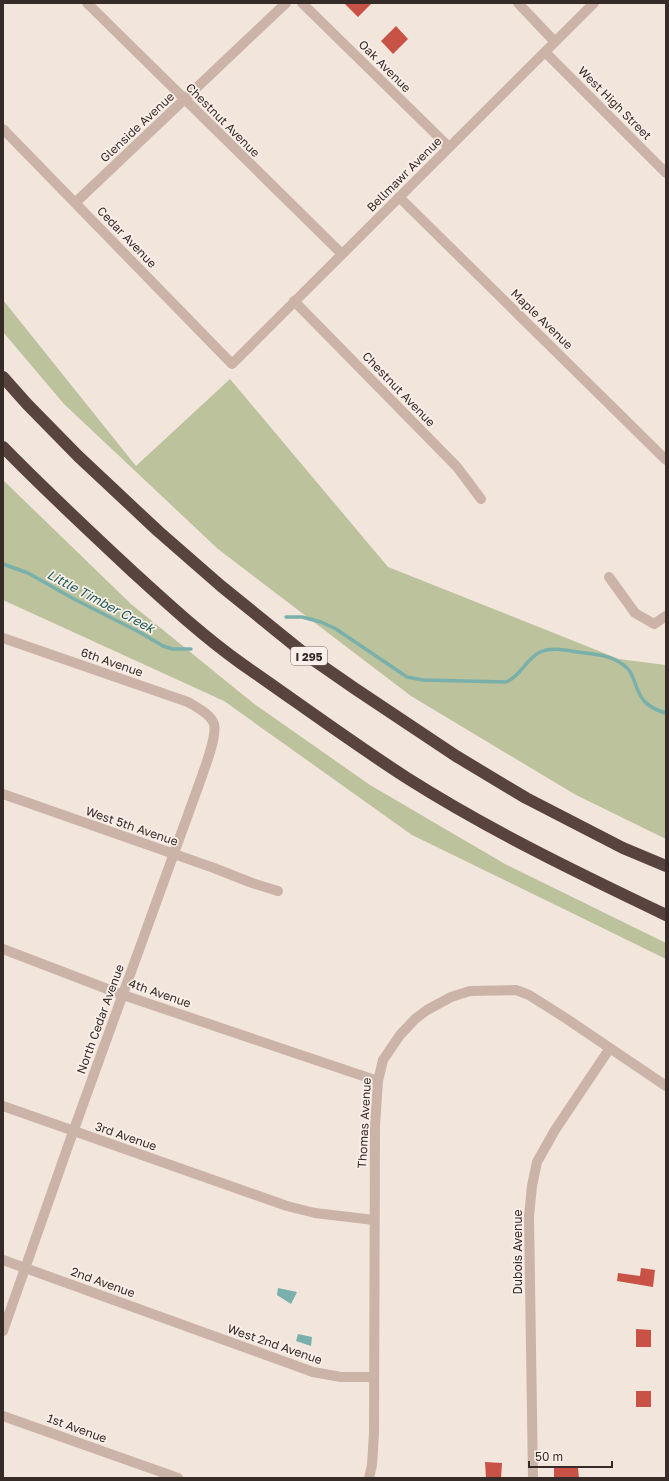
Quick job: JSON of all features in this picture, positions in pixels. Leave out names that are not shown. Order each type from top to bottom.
[{"type":"highway","name":"I 295","points":[[3,377],[78,456],[158,531],[221,586],[305,654],[456,756],[526,798],[623,848],[666,866]]},
{"type":"highway","points":[[3,447],[82,525],[163,599],[236,660],[413,782],[469,815],[533,849],[666,916]]},
{"type":"street","name":"Chestnut Avenue","points":[[87,3],[342,254]]},
{"type":"street","name":"Glenside Avenue","points":[[75,203],[286,3]]},
{"type":"street","name":"Oak Avenue","points":[[302,3],[449,147]]},
{"type":"street","points":[[518,3],[556,42]]},
{"type":"street","name":"Bellmawr Avenue","points":[[232,364],[594,3]]},
{"type":"street","name":"West High Street","points":[[545,52],[666,173]]},
{"type":"street","name":"Cedar Avenue","points":[[3,130],[232,364]]},
{"type":"street","name":"Maple Avenue","points":[[399,197],[666,460]]},
{"type":"street","name":"Chestnut Avenue","points":[[294,301],[457,466],[481,499]]},
{"type":"street","points":[[609,577],[635,613],[654,624],[666,616]]},
{"type":"street","name":"6th Avenue","points":[[3,638],[188,702],[205,713],[208,717]]},
{"type":"street","name":"North Cedar Avenue","points":[[3,1331],[73,1132],[202,776],[213,738],[214,724],[208,717]]},
{"type":"street","name":"West 5th Avenue","points":[[3,794],[278,891]]},
{"type":"street","name":"4th Avenue","points":[[3,949],[123,995],[378,1081]]},
{"type":"street","name":"Thomas Avenue","points":[[369,1478],[372,1465],[374,1433],[375,1125],[378,1081],[383,1060],[400,1035],[415,1019],[427,1010],[451,997],[470,991],[516,990],[530,996],[568,1019],[666,1086]]},
{"type":"street","name":"Dubois Avenue","points":[[533,1478],[529,1216],[532,1186],[537,1162],[555,1130],[610,1048]]},
{"type":"street","name":"3rd Avenue","points":[[3,1106],[240,1190],[315,1213],[374,1220]]},
{"type":"street","name":"2nd Avenue","points":[[3,1260],[194,1329]]},
{"type":"street","name":"West 2nd Avenue","points":[[194,1329],[313,1372],[341,1377],[374,1377]]},
{"type":"street","name":"1st Avenue","points":[[3,1416],[178,1478]]},
{"type":"green space","points":[[3,300],[136,466],[230,379],[388,567],[619,659],[666,665],[666,839],[576,795],[411,696],[218,549],[64,404],[3,332]]},
{"type":"green space","points":[[3,480],[131,604],[253,703],[370,785],[505,864],[666,943],[666,959],[412,835],[224,701],[3,600]]},
{"type":"water","points":[[278,1288],[297,1292],[291,1304],[277,1295]]},
{"type":"water","points":[[298,1334],[312,1337],[311,1346],[296,1341]]},
{"type":"building","points":[[344,3],[372,3],[358,17]]},
{"type":"building","points":[[396,26],[408,39],[393,54],[381,41]]},
{"type":"building","points":[[641,1268],[655,1270],[653,1287],[617,1281],[618,1273],[640,1276]]},
{"type":"building","points":[[636,1329],[651,1330],[651,1347],[636,1347]]},
{"type":"building","points":[[636,1391],[651,1391],[651,1407],[636,1407]]},
{"type":"building","points":[[485,1462],[502,1463],[501,1478],[486,1478]]},
{"type":"building","points":[[554,1467],[578,1468],[579,1478],[554,1478]]},
{"type":"waterway","name":"Little Timber Creek","points":[[3,564],[28,573],[163,646],[172,649],[191,649]]},
{"type":"waterway","name":"Little Timber Creek","points":[[286,617],[302,617],[321,622],[336,629],[407,677],[423,680],[506,682],[511,680],[535,655],[544,650],[553,649],[604,656],[623,664],[631,674],[640,695],[646,703],[654,709],[666,713]]}]
